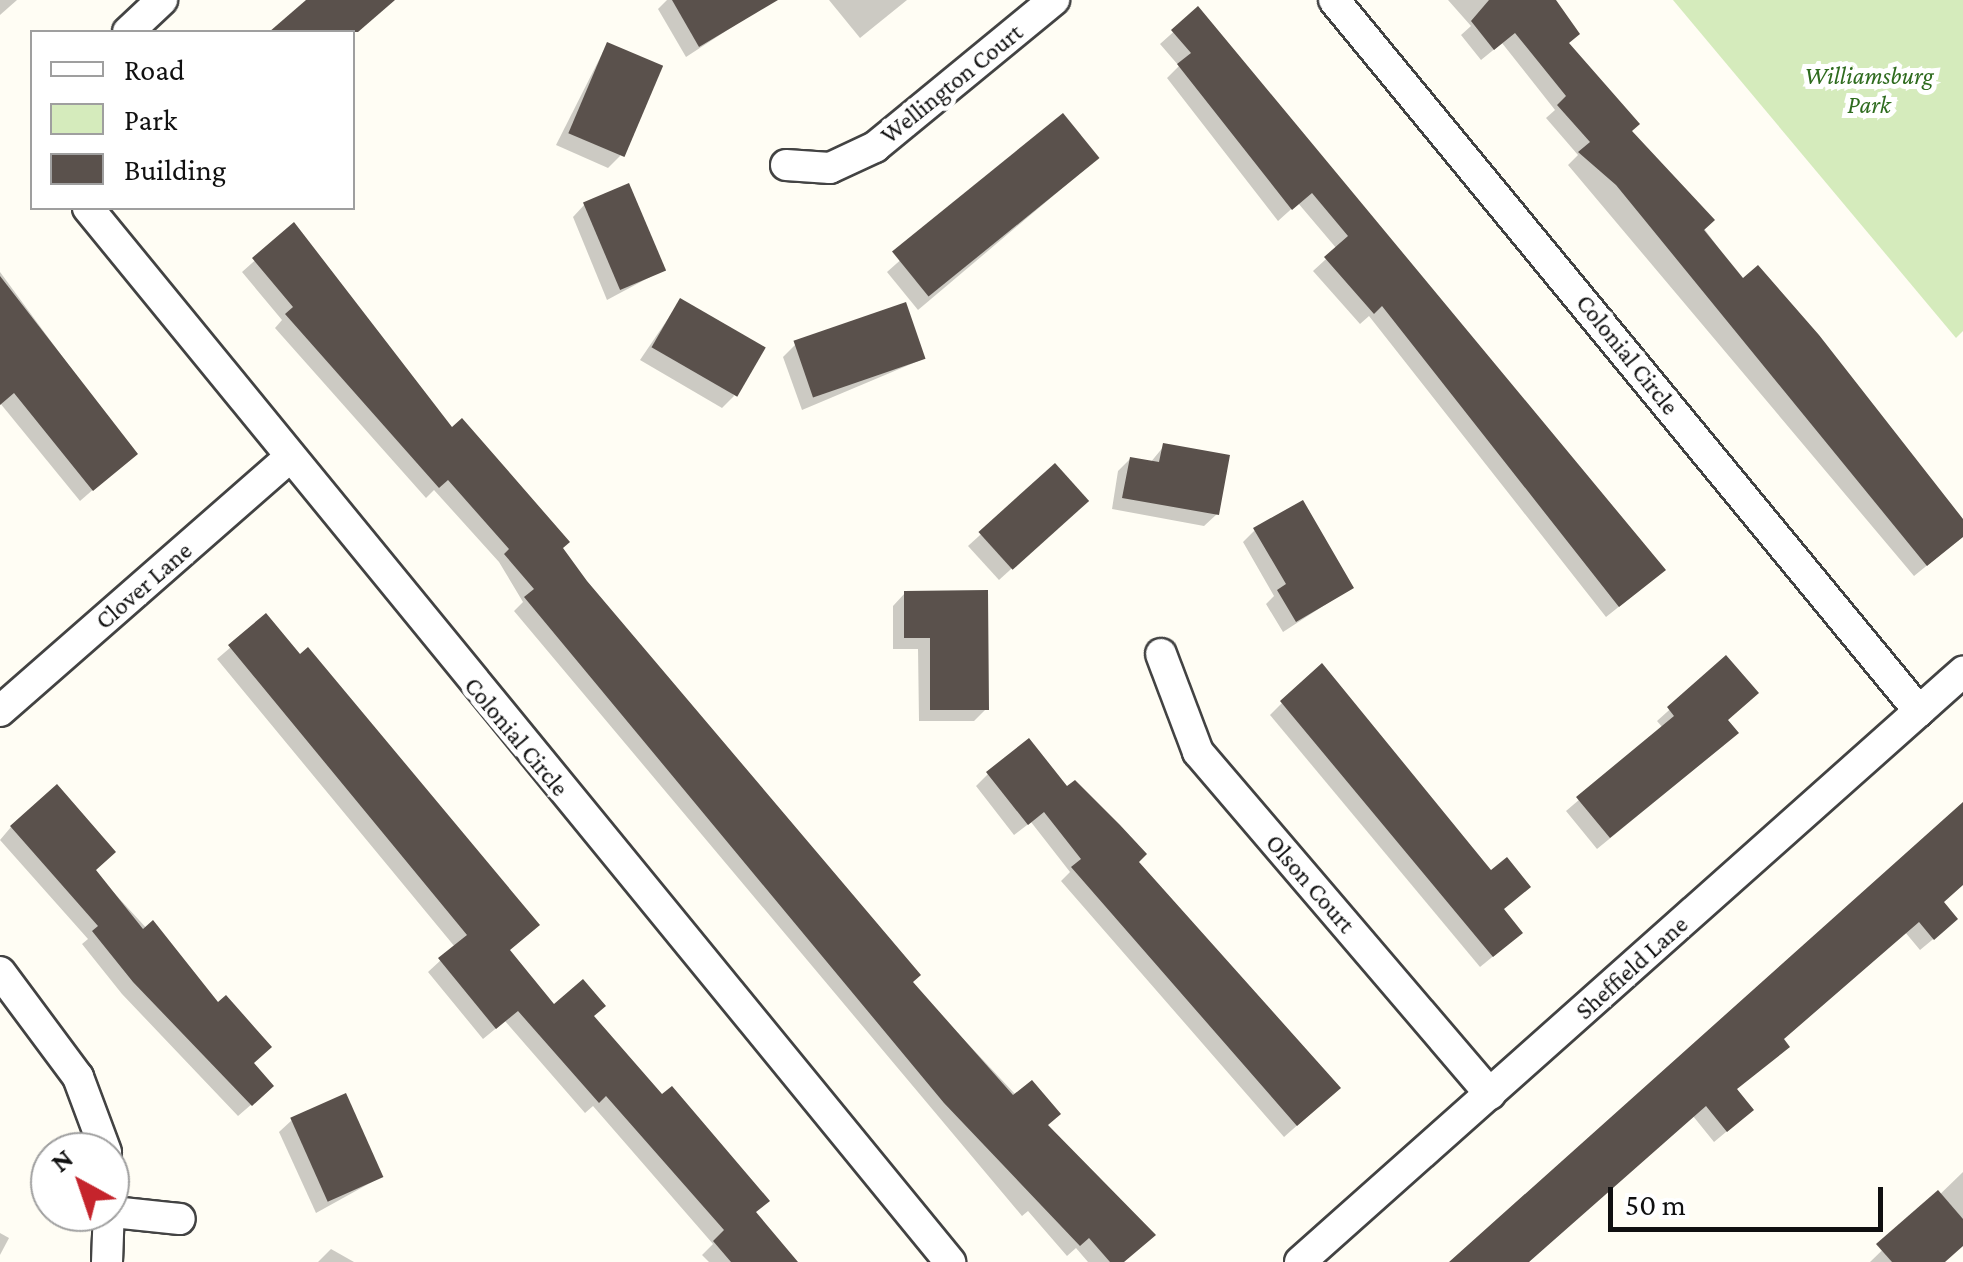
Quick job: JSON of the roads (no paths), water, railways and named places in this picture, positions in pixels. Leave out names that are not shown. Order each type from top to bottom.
[{"type":"street","points":[[130,30],[162,0]]},
{"type":"street","name":"Wellington Court","points":[[786,166],[830,168],[875,147],[1054,0]]},
{"type":"street","name":"Colonial Circle","points":[[1334,0],[1919,711]]},
{"type":"street","name":"Colonial Circle","points":[[90,210],[287,460],[950,1262]]},
{"type":"street","name":"Clover Lane","points":[[0,711],[287,460]]},
{"type":"street","name":"Olson Court","points":[[1161,654],[1198,752],[1490,1094]]},
{"type":"street","name":"Sheffield Lane","points":[[1300,1262],[1963,672]]},
{"type":"street","points":[[0,972],[78,1077],[99,1132]]},
{"type":"street","points":[[130,1214],[180,1219]]},
{"type":"street","points":[[106,1262],[110,1232]]},
{"type":"park label","name":"Williamsburg Park","points":[[1869,92]]}]
